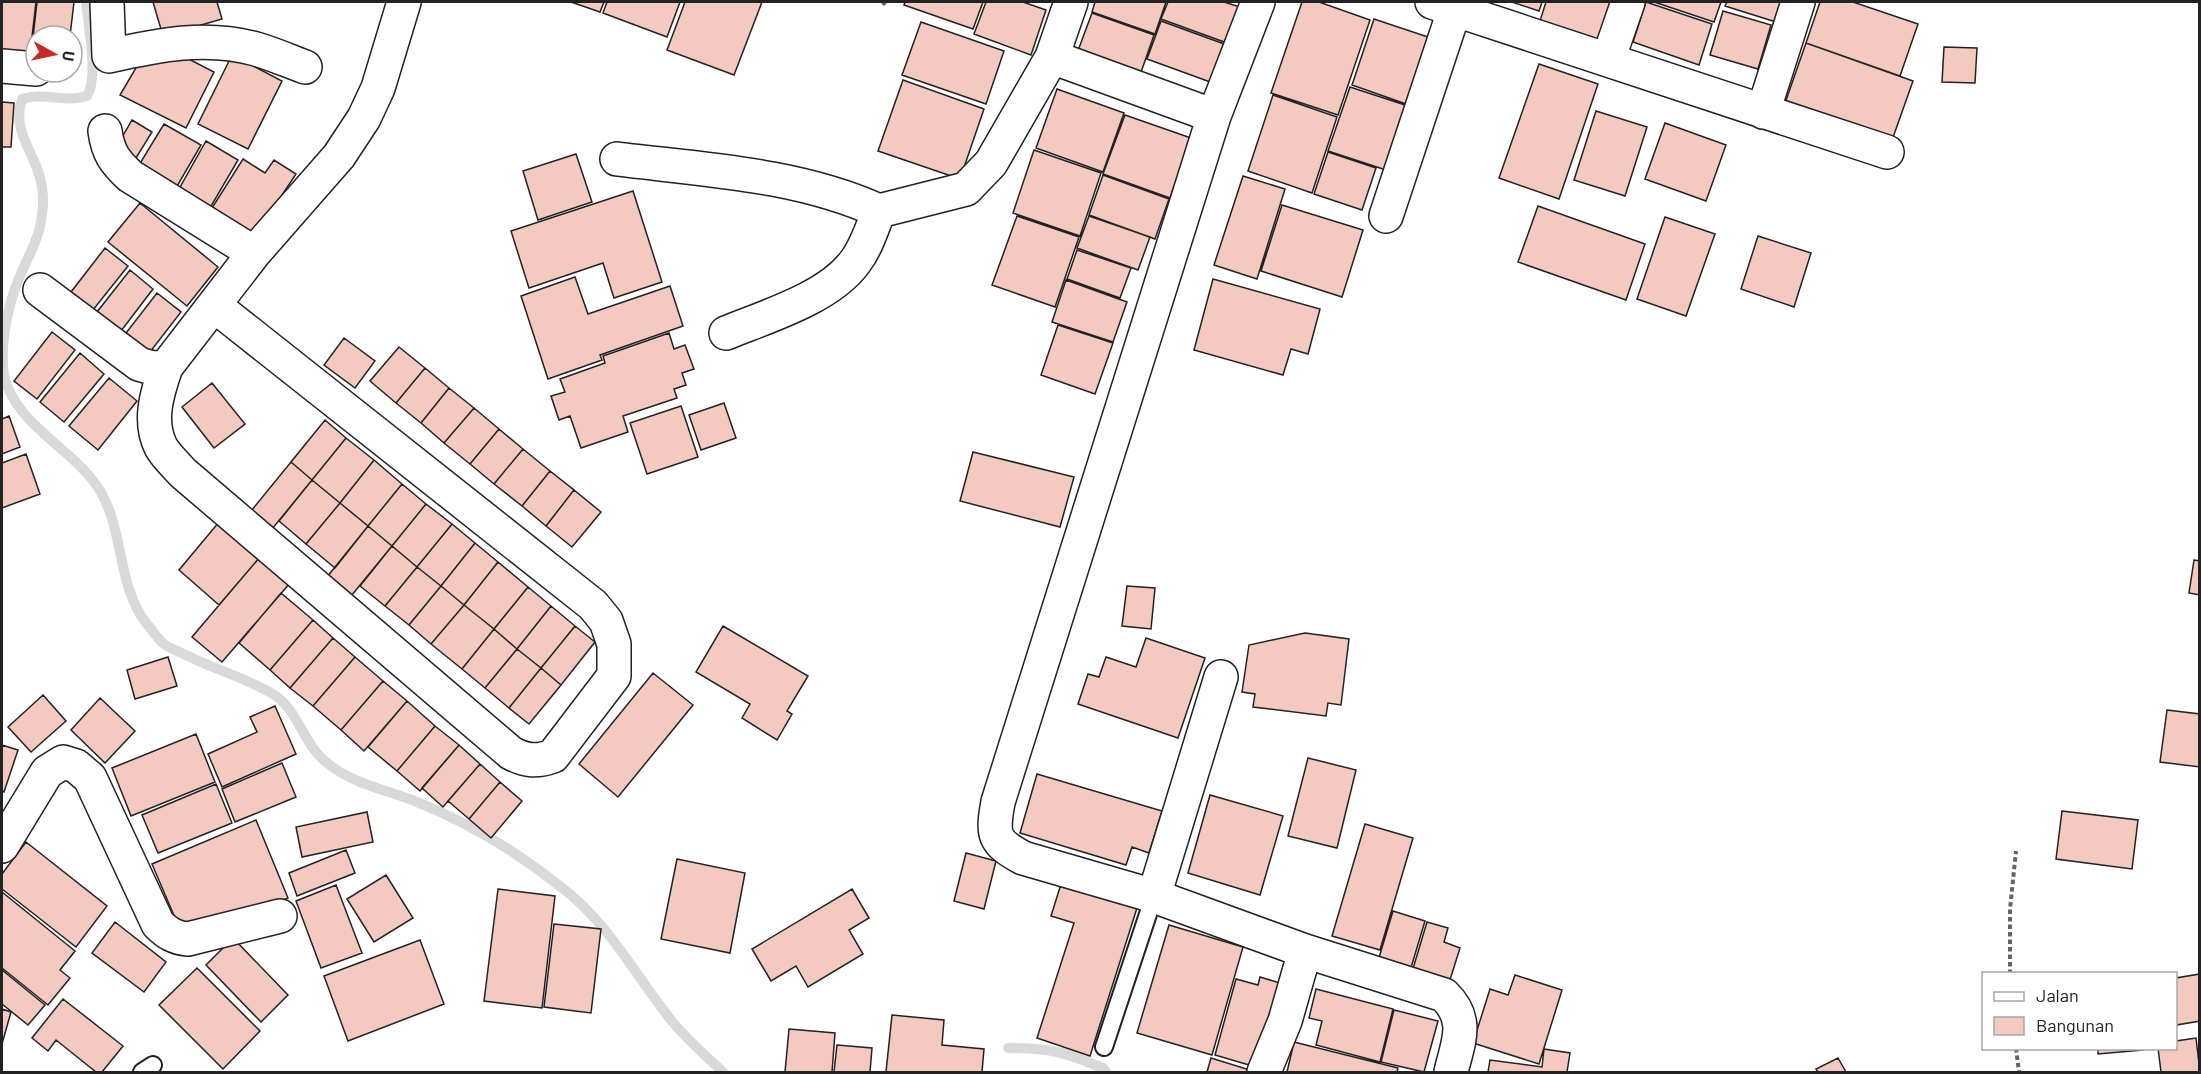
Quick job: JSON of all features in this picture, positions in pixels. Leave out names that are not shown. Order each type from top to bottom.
[{"type":"street","points":[[107,2],[108,56],[170,43],[218,43],[256,49],[304,67]]},
{"type":"street","points":[[215,306],[593,605],[606,621],[614,644],[614,676],[553,756],[541,760],[524,760],[511,753],[183,473],[161,447],[154,422],[155,399],[166,367],[254,253],[339,156],[364,118],[378,88],[404,2]]},
{"type":"street","points":[[617,159],[731,173],[803,186],[843,195],[879,212],[966,189],[991,163],[1052,57],[1071,2]]},
{"type":"street","points":[[1258,2],[1214,116],[998,802],[994,825],[996,838],[1007,849],[1023,858],[1154,896],[1305,951],[1444,995],[1455,1006],[1460,1019],[1460,1033],[1451,1072]]},
{"type":"street","points":[[1608,60],[1628,2]]},
{"type":"street","points":[[1763,112],[1798,2]]},
{"type":"street","points":[[1386,216],[1448,4],[1608,60],[1887,152]]},
{"type":"street","points":[[1052,57],[1214,116]]},
{"type":"street","points":[[2,66],[24,68]]},
{"type":"street","points":[[105,131],[108,151],[130,176],[254,253]]},
{"type":"street","points":[[726,333],[790,307],[837,281],[855,262],[879,212]]},
{"type":"street","points":[[40,290],[139,364],[152,368],[166,367]]},
{"type":"street","points":[[1154,896],[1221,677]]},
{"type":"street","points":[[2,846],[47,772],[63,762],[76,766],[90,778],[158,924],[167,933],[188,939],[280,916]]},
{"type":"street","points":[[1264,1072],[1285,1021],[1305,951]]},
{"type":"lane","points":[[1104,1047],[1154,896]]},
{"type":"path","points":[[2010,972],[2010,909],[2016,851]]},
{"type":"path","points":[[2016,1050],[2019,1072]]},
{"type":"building","points":[[2,2],[36,2],[33,24],[24,24],[24,53],[2,51]]},
{"type":"building","points":[[37,2],[74,2],[71,24],[35,24]]},
{"type":"building","points":[[153,2],[217,2],[222,19],[163,36]]},
{"type":"building","points":[[571,2],[604,2],[600,12]]},
{"type":"building","points":[[607,2],[680,2],[667,37],[603,13]]},
{"type":"building","points":[[685,2],[762,2],[734,75],[667,50]]},
{"type":"building","points":[[905,2],[983,2],[973,29],[904,5]]},
{"type":"building","points":[[986,2],[1023,2],[1046,10],[1031,55],[974,34]]},
{"type":"building","points":[[1095,2],[1166,2],[1155,34],[1092,12]]},
{"type":"building","points":[[1168,2],[1224,2],[1240,7],[1227,43],[1161,19]]},
{"type":"building","points":[[1302,2],[1319,2],[1370,20],[1338,115],[1271,93]]},
{"type":"building","points":[[1512,2],[1542,2],[1539,11]]},
{"type":"building","points":[[1546,2],[1612,2],[1597,47],[1538,27]]},
{"type":"building","points":[[1646,2],[1712,24],[1699,65],[1633,42]]},
{"type":"building","points":[[1654,2],[1721,2],[1714,22]]},
{"type":"building","points":[[1727,2],[1782,2],[1776,22],[1725,6]]},
{"type":"building","points":[[1820,2],[1853,2],[1918,24],[1900,76],[1806,43]]},
{"type":"building","points":[[1723,11],[1771,25],[1758,69],[1710,55]]},
{"type":"building","points":[[1092,13],[1154,35],[1139,78],[1076,56]]},
{"type":"building","points":[[1374,19],[1431,38],[1409,105],[1352,85]]},
{"type":"building","points":[[1161,21],[1227,45],[1213,83],[1147,59]]},
{"type":"building","points":[[921,22],[1004,51],[986,104],[902,75]]},
{"type":"building","points":[[1806,43],[1913,81],[1891,143],[1784,106]]},
{"type":"building","points":[[1944,47],[1977,48],[1975,83],[1942,82]]},
{"type":"building","points":[[175,52],[214,72],[186,128],[120,95],[137,66]]},
{"type":"building","points":[[232,55],[282,81],[248,149],[198,124]]},
{"type":"building","points":[[1539,64],[1598,84],[1559,199],[1499,178]]},
{"type":"building","points":[[903,80],[984,109],[960,179],[878,151]]},
{"type":"building","points":[[1350,87],[1408,106],[1386,170],[1328,151]]},
{"type":"building","points":[[1057,89],[1124,113],[1103,172],[1036,148]]},
{"type":"building","points":[[1273,95],[1337,117],[1312,193],[1248,171]]},
{"type":"building","points":[[2,102],[14,103],[11,147],[2,147]]},
{"type":"building","points":[[1596,111],[1647,127],[1625,196],[1574,180]]},
{"type":"building","points":[[1125,115],[1191,138],[1170,198],[1103,174]]},
{"type":"building","points":[[132,120],[152,132],[136,158],[117,146]]},
{"type":"building","points":[[1665,123],[1726,145],[1706,201],[1645,179]]},
{"type":"building","points":[[164,124],[201,145],[176,188],[139,165]]},
{"type":"building","points":[[206,141],[238,160],[210,208],[179,189]]},
{"type":"building","points":[[1034,150],[1101,173],[1080,236],[1013,213]]},
{"type":"building","points":[[1328,152],[1376,168],[1362,210],[1314,194]]},
{"type":"building","points":[[576,154],[592,202],[538,220],[523,171]]},
{"type":"building","points":[[243,159],[265,173],[274,160],[296,174],[255,236],[212,208]]},
{"type":"building","points":[[1103,175],[1169,199],[1155,239],[1089,215]]},
{"type":"building","points":[[1243,176],[1285,189],[1257,279],[1214,265]]},
{"type":"building","points":[[633,191],[662,282],[614,298],[603,263],[529,288],[511,231]]},
{"type":"building","points":[[140,203],[218,267],[187,306],[108,242]]},
{"type":"building","points":[[1282,205],[1363,230],[1342,297],[1261,271]]},
{"type":"building","points":[[1538,206],[1645,244],[1626,300],[1518,262]]},
{"type":"building","points":[[1017,216],[1079,237],[1055,307],[992,285]]},
{"type":"building","points":[[1089,216],[1150,237],[1138,270],[1077,248]]},
{"type":"building","points":[[1665,217],[1715,234],[1686,316],[1637,299]]},
{"type":"building","points":[[1758,236],[1811,253],[1794,307],[1741,289]]},
{"type":"building","points":[[105,248],[128,266],[93,310],[71,292]]},
{"type":"building","points":[[1077,250],[1131,268],[1120,298],[1067,279]]},
{"type":"building","points":[[130,270],[153,289],[121,331],[97,312]]},
{"type":"building","points":[[575,277],[588,314],[670,286],[683,326],[600,355],[602,360],[548,379],[521,296]]},
{"type":"building","points":[[1213,279],[1320,309],[1308,354],[1291,349],[1283,375],[1194,350]]},
{"type":"building","points":[[1066,280],[1127,302],[1113,342],[1052,322]]},
{"type":"building","points":[[157,293],[181,312],[150,352],[126,333]]},
{"type":"building","points":[[1058,325],[1113,343],[1095,394],[1041,375]]},
{"type":"building","points":[[52,332],[75,350],[37,399],[14,381]]},
{"type":"building","points":[[669,333],[674,349],[685,345],[694,369],[682,373],[686,385],[674,389],[677,398],[623,416],[628,432],[581,448],[570,416],[559,420],[551,396],[565,392],[560,379],[605,363],[603,356]]},
{"type":"building","points":[[344,338],[375,361],[355,388],[324,365]]},
{"type":"building","points":[[399,347],[425,368],[396,403],[370,381]]},
{"type":"building","points":[[80,353],[104,374],[64,422],[40,402]]},
{"type":"building","points":[[425,368],[449,388],[421,423],[396,403]]},
{"type":"building","points":[[109,378],[137,401],[98,450],[69,426]]},
{"type":"building","points":[[212,383],[245,424],[214,448],[182,407]]},
{"type":"building","points":[[449,388],[474,408],[444,443],[421,423]]},
{"type":"building","points":[[724,403],[736,438],[701,450],[689,415]]},
{"type":"building","points":[[681,406],[698,457],[647,474],[630,423]]},
{"type":"building","points":[[474,408],[499,429],[470,464],[444,443]]},
{"type":"building","points":[[9,416],[20,447],[2,454],[2,419]]},
{"type":"building","points":[[325,420],[346,438],[312,480],[291,462]]},
{"type":"building","points":[[499,429],[523,449],[494,484],[470,464]]},
{"type":"building","points":[[346,438],[374,460],[340,503],[312,480]]},
{"type":"building","points":[[523,449],[550,471],[522,506],[494,484]]},
{"type":"building","points":[[973,452],[1074,477],[1060,527],[960,501]]},
{"type":"building","points":[[26,454],[40,494],[2,508],[2,463]]},
{"type":"building","points":[[374,460],[402,484],[368,526],[340,503]]},
{"type":"building","points":[[291,462],[312,480],[268,534],[247,516]]},
{"type":"building","points":[[550,471],[574,490],[546,526],[522,506]]},
{"type":"building","points":[[312,480],[340,503],[306,544],[279,521]]},
{"type":"building","points":[[402,484],[426,504],[392,546],[368,526]]},
{"type":"building","points":[[574,490],[601,512],[572,547],[546,526]]},
{"type":"building","points":[[340,503],[368,526],[335,568],[306,544]]},
{"type":"building","points":[[426,504],[452,524],[417,567],[392,546]]},
{"type":"building","points":[[219,522],[260,557],[219,605],[179,570]]},
{"type":"building","points":[[452,524],[475,543],[441,586],[417,567]]},
{"type":"building","points":[[368,526],[392,546],[347,601],[323,582]]},
{"type":"building","points":[[475,543],[498,562],[464,605],[441,586]]},
{"type":"building","points":[[392,546],[417,567],[385,606],[360,586]]},
{"type":"building","points":[[260,557],[290,583],[222,662],[192,637]]},
{"type":"building","points":[[2194,560],[2200,561],[2200,595],[2189,593]]},
{"type":"building","points":[[498,562],[528,587],[494,629],[464,605]]},
{"type":"building","points":[[417,567],[441,586],[409,625],[385,606]]},
{"type":"building","points":[[441,586],[464,605],[431,644],[409,625]]},
{"type":"building","points":[[1127,586],[1155,588],[1151,629],[1122,626]]},
{"type":"building","points":[[528,587],[551,606],[517,649],[494,629]]},
{"type":"building","points":[[281,593],[313,620],[270,670],[239,643]]},
{"type":"building","points":[[464,605],[494,629],[462,669],[431,644]]},
{"type":"building","points":[[551,606],[575,626],[541,668],[517,649]]},
{"type":"building","points":[[313,620],[333,638],[290,688],[270,670]]},
{"type":"building","points":[[575,626],[595,642],[561,685],[541,668]]},
{"type":"building","points":[[723,626],[808,676],[787,711],[792,714],[777,740],[742,718],[750,704],[696,672]]},
{"type":"building","points":[[494,629],[517,649],[485,688],[462,669]]},
{"type":"building","points":[[1305,633],[1349,639],[1341,705],[1328,703],[1326,716],[1253,707],[1255,694],[1242,692],[1249,645]]},
{"type":"building","points":[[333,638],[355,657],[313,706],[290,688]]},
{"type":"building","points":[[1146,638],[1205,658],[1178,738],[1078,704],[1088,674],[1099,677],[1106,657],[1136,667]]},
{"type":"building","points":[[517,649],[541,668],[509,708],[485,688]]},
{"type":"building","points":[[168,657],[177,686],[135,699],[127,670]]},
{"type":"building","points":[[355,657],[383,681],[341,730],[313,706]]},
{"type":"building","points":[[541,668],[561,685],[529,724],[509,708]]},
{"type":"building","points":[[653,673],[693,705],[618,797],[579,764]]},
{"type":"building","points":[[383,681],[407,701],[364,751],[341,730]]},
{"type":"building","points":[[43,695],[66,721],[31,752],[8,727]]},
{"type":"building","points":[[100,698],[135,731],[105,763],[71,730]]},
{"type":"building","points":[[407,701],[435,726],[397,771],[368,747]]},
{"type":"building","points":[[275,706],[296,754],[222,787],[208,754],[257,732],[250,717]]},
{"type":"building","points":[[2167,710],[2200,714],[2200,767],[2160,762]]},
{"type":"building","points":[[435,726],[459,745],[420,791],[397,771]]},
{"type":"building","points":[[196,734],[215,782],[131,816],[112,768]]},
{"type":"building","points":[[2,745],[18,750],[4,792],[2,791]]},
{"type":"building","points":[[459,745],[480,764],[443,807],[422,788]]},
{"type":"building","points":[[1308,758],[1356,770],[1337,848],[1288,836]]},
{"type":"building","points":[[282,763],[296,797],[235,822],[222,789]]},
{"type":"building","points":[[480,764],[500,782],[469,819],[448,801]]},
{"type":"building","points":[[1037,774],[1162,811],[1149,853],[1132,847],[1126,865],[1020,833]]},
{"type":"building","points":[[500,782],[522,801],[491,838],[469,819]]},
{"type":"building","points":[[216,784],[232,823],[158,853],[142,815]]},
{"type":"building","points":[[1210,795],[1283,816],[1260,895],[1188,873]]},
{"type":"building","points":[[2062,811],[2138,820],[2132,869],[2056,859]]},
{"type":"building","points":[[367,812],[373,842],[302,857],[296,827]]},
{"type":"building","points":[[256,820],[288,898],[212,930],[181,932],[152,864]]},
{"type":"building","points":[[1365,824],[1413,838],[1380,950],[1332,936]]},
{"type":"building","points":[[26,842],[107,906],[76,947],[2,889],[2,874]]},
{"type":"building","points":[[346,850],[355,873],[297,896],[289,873]]},
{"type":"building","points":[[966,853],[996,861],[984,909],[954,901]]},
{"type":"building","points":[[677,859],[745,873],[730,953],[661,939]]},
{"type":"building","points":[[386,875],[413,918],[374,942],[347,899]]},
{"type":"building","points":[[1061,884],[1137,908],[1090,1056],[1037,1038],[1074,923],[1051,916]]},
{"type":"building","points":[[336,885],[362,953],[321,968],[296,901]]},
{"type":"building","points":[[498,889],[555,896],[542,1008],[484,1001]]},
{"type":"building","points":[[852,889],[869,918],[849,930],[863,954],[808,987],[796,966],[771,981],[752,949]]},
{"type":"building","points":[[2,892],[75,951],[60,970],[70,978],[48,1005],[2,968]]},
{"type":"building","points":[[1393,911],[1425,921],[1410,971],[1378,961]]},
{"type":"building","points":[[115,922],[166,962],[144,992],[92,953]]},
{"type":"building","points":[[1427,922],[1448,928],[1444,942],[1460,948],[1449,983],[1412,972]]},
{"type":"building","points":[[554,924],[601,929],[591,1013],[544,1007]]},
{"type":"building","points":[[1169,925],[1243,947],[1212,1055],[1137,1033]]},
{"type":"building","points":[[233,938],[288,995],[261,1022],[206,965]]},
{"type":"building","points":[[420,940],[444,1004],[348,1041],[324,976]]},
{"type":"building","points":[[197,968],[260,1031],[223,1069],[159,1005]]},
{"type":"building","points":[[2,970],[45,1005],[28,1025],[2,1004]]},
{"type":"building","points":[[2200,974],[2200,1021],[2177,1025],[2177,978]]},
{"type":"building","points":[[1515,975],[1562,990],[1539,1064],[1473,1043],[1490,989],[1508,995]]},
{"type":"building","points":[[1260,977],[1280,983],[1256,1067],[1215,1055],[1236,979],[1258,985]]},
{"type":"building","points":[[1316,989],[1393,1009],[1380,1062],[1316,1045],[1322,1021],[1309,1018]]},
{"type":"building","points":[[63,999],[123,1046],[102,1072],[96,1072],[56,1040],[48,1051],[32,1038]]},
{"type":"building","points":[[2,1009],[11,1012],[2,1044]]},
{"type":"building","points":[[1394,1010],[1438,1021],[1424,1072],[1381,1062]]},
{"type":"building","points":[[892,1015],[944,1020],[942,1045],[984,1049],[982,1072],[886,1072]]},
{"type":"building","points":[[789,1029],[835,1033],[832,1072],[785,1072]]},
{"type":"building","points":[[2196,1038],[2200,1072],[2161,1072],[2158,1050],[2177,1050],[2177,1041]]},
{"type":"building","points":[[1294,1042],[1398,1068],[1397,1072],[1287,1072]]},
{"type":"building","points":[[837,1045],[872,1048],[870,1072],[834,1072]]},
{"type":"building","points":[[1544,1049],[1570,1053],[1567,1072],[1488,1072],[1490,1060],[1542,1067]]},
{"type":"building","points":[[2098,1050],[2143,1050],[2098,1054]]},
{"type":"building","points":[[1211,1058],[1253,1071],[1253,1072],[1207,1072]]},
{"type":"building","points":[[1838,1058],[1846,1072],[1818,1072],[1816,1069]]},
{"type":"waterway","points":[[86,2],[92,64],[92,76],[87,96],[22,99],[19,120],[36,165],[43,204],[38,234],[18,280],[9,309],[3,343],[3,365],[10,392],[19,407],[44,434],[86,472],[106,502],[130,592],[137,609],[166,646],[252,683],[282,700],[318,755],[336,770],[455,819],[510,850],[561,887],[593,916],[677,1027],[723,1072]]},
{"type":"waterway","points":[[1008,1048],[1057,1052],[1103,1068],[1106,1072]]}]
